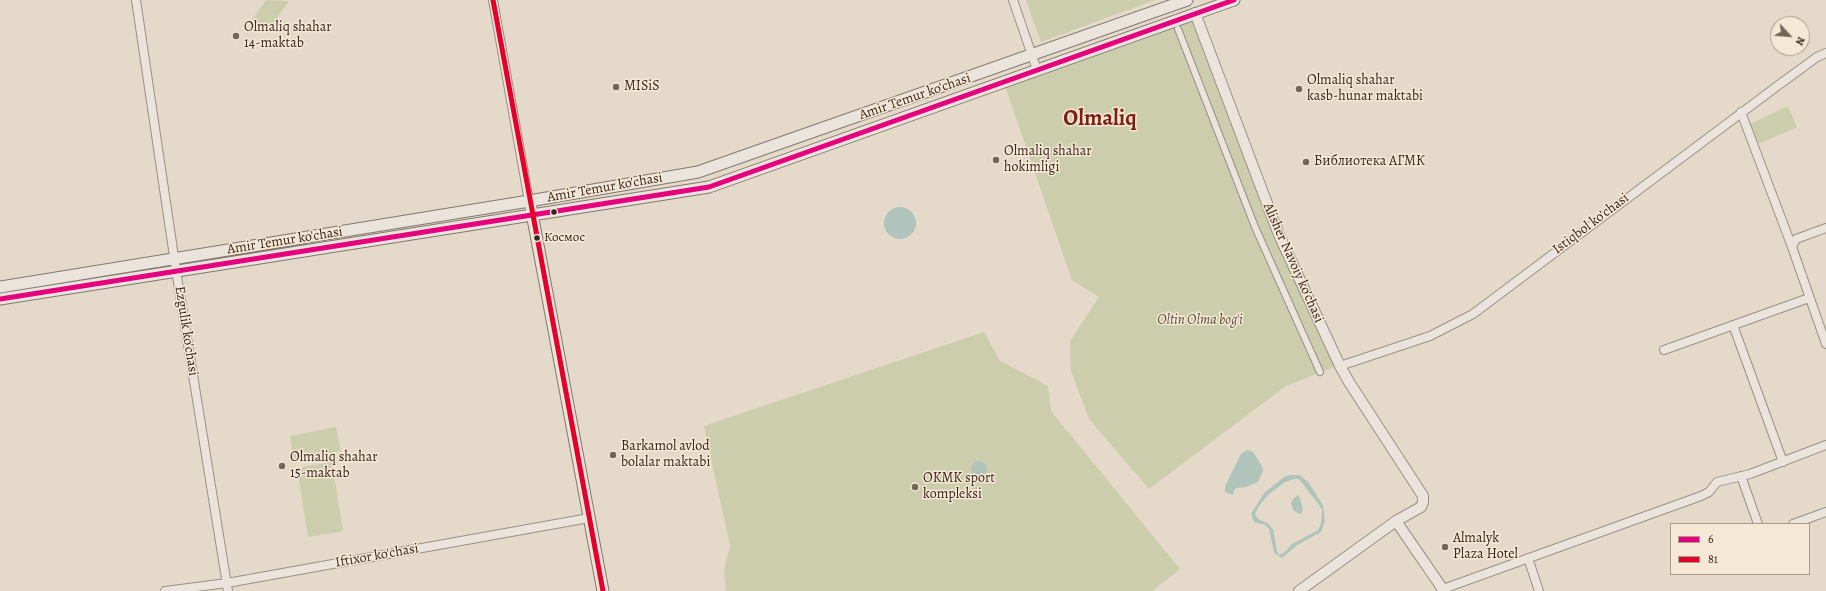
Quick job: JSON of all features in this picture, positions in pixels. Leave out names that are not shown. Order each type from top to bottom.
[{"type":"main road","name":"Amir Temur ko'chasi","points":[[0,299],[176,265],[698,172],[1032,56],[1187,0]]},
{"type":"main road","name":"Amir Temur ko'chasi","points":[[0,287],[176,265],[709,187],[1234,0]]},
{"type":"main road","points":[[529,201],[603,591]]},
{"type":"street","name":"Ezgulik ko'chasi","points":[[136,0],[176,265],[228,587]]},
{"type":"street","points":[[492,0],[529,201]]},
{"type":"street","points":[[1013,0],[1037,70]]},
{"type":"street","name":"Alisher Navoiy ko'chasi","points":[[1195,13],[1279,235],[1340,366],[1423,496],[1421,507],[1396,521]]},
{"type":"street","points":[[1178,29],[1255,227],[1320,372]]},
{"type":"street","name":"Istiqbol ko'chasi","points":[[1340,366],[1430,336],[1473,314],[1741,112],[1817,57],[1826,53]]},
{"type":"street","points":[[1741,112],[1792,247],[1826,344]]},
{"type":"street","points":[[1792,247],[1796,238],[1826,228]]},
{"type":"street","points":[[1664,350],[1809,298]]},
{"type":"street","points":[[1733,325],[1783,462]]},
{"type":"street","points":[[1299,591],[1396,521],[1444,590],[1701,496],[1709,492],[1717,482],[1750,474],[1826,445]]},
{"type":"street","points":[[1741,476],[1758,523]]},
{"type":"street","points":[[1796,523],[1826,512]]},
{"type":"street","name":"Iftixor ko'chasi","points":[[165,591],[228,587],[589,518]]},
{"type":"street","points":[[1528,558],[1539,591]]},
{"type":"green space","points":[[266,0],[289,1],[267,33],[251,21]]},
{"type":"green space","points":[[1026,0],[1155,0],[1041,42]]},
{"type":"green space","name":"Oltin Olma bog'i","points":[[1192,19],[1268,222],[1334,367],[1286,386],[1149,489],[1089,419],[1071,371],[1070,341],[1099,297],[1072,280],[1005,86]]},
{"type":"green space","points":[[1788,106],[1797,127],[1759,144],[1750,124]]},
{"type":"green space","name":"OKMK sport kompleksi","points":[[984,332],[1000,361],[1048,386],[1051,411],[1180,569],[1152,591],[726,591],[724,570],[730,546],[704,426]]},
{"type":"green space","points":[[336,427],[341,451],[294,460],[290,436]]},
{"type":"green space","points":[[332,462],[343,531],[308,537],[297,468]]},
{"type":"shaded area","points":[[897,207],[903,207],[912,211],[916,223],[912,235],[903,239],[897,239],[888,235],[884,226],[884,220],[888,211]]},
{"type":"shaded area","points":[[1247,450],[1253,452],[1262,466],[1263,471],[1258,482],[1246,487],[1237,488],[1234,490],[1233,495],[1225,492],[1225,486],[1241,454]]},
{"type":"shaded area","points":[[979,461],[985,463],[987,469],[985,475],[979,477],[973,475],[971,469],[973,463]]},
{"type":"shaded area","points":[[1290,475],[1300,475],[1308,482],[1323,505],[1325,521],[1321,532],[1297,545],[1282,558],[1274,553],[1269,529],[1265,525],[1254,522],[1251,514],[1264,493],[1284,477]],"holes":[[[1299,479],[1322,510],[1321,524],[1318,530],[1292,544],[1285,552],[1279,555],[1273,529],[1267,523],[1258,519],[1255,514],[1259,506],[1268,495],[1285,482]]]},
{"type":"shaded area","points":[[1299,495],[1303,509],[1302,513],[1299,514],[1293,510],[1291,503],[1294,498]]},
{"type":"transit line","name":"81","points":[[493,0],[603,591]]},
{"type":"transit line","name":"6","points":[[0,299],[709,187],[1234,0]]},
{"type":"place","name":"Olmaliq shahar 14-maktab","points":[[236,36]]},
{"type":"place","name":"MISiS","points":[[616,87]]},
{"type":"place","name":"Olmaliq shahar kasb-hunar maktabi","points":[[1299,89]]},
{"type":"place","name":"Olmaliq shahar hokimligi","points":[[996,160]]},
{"type":"place","name":"Библиотека АГМК","points":[[1306,162]]},
{"type":"place","name":"Космос","points":[[537,238]]},
{"type":"place","name":"Barkamol avlod bolalar maktabi","points":[[613,455]]},
{"type":"place","name":"Olmaliq shahar 15-maktab","points":[[282,466]]},
{"type":"place","name":"OKMK sport kompleksi","points":[[915,487]]},
{"type":"place","name":"Almalyk Plaza Hotel","points":[[1445,547]]},
{"type":"district","name":"Olmaliq","points":[[1100,120]]}]
